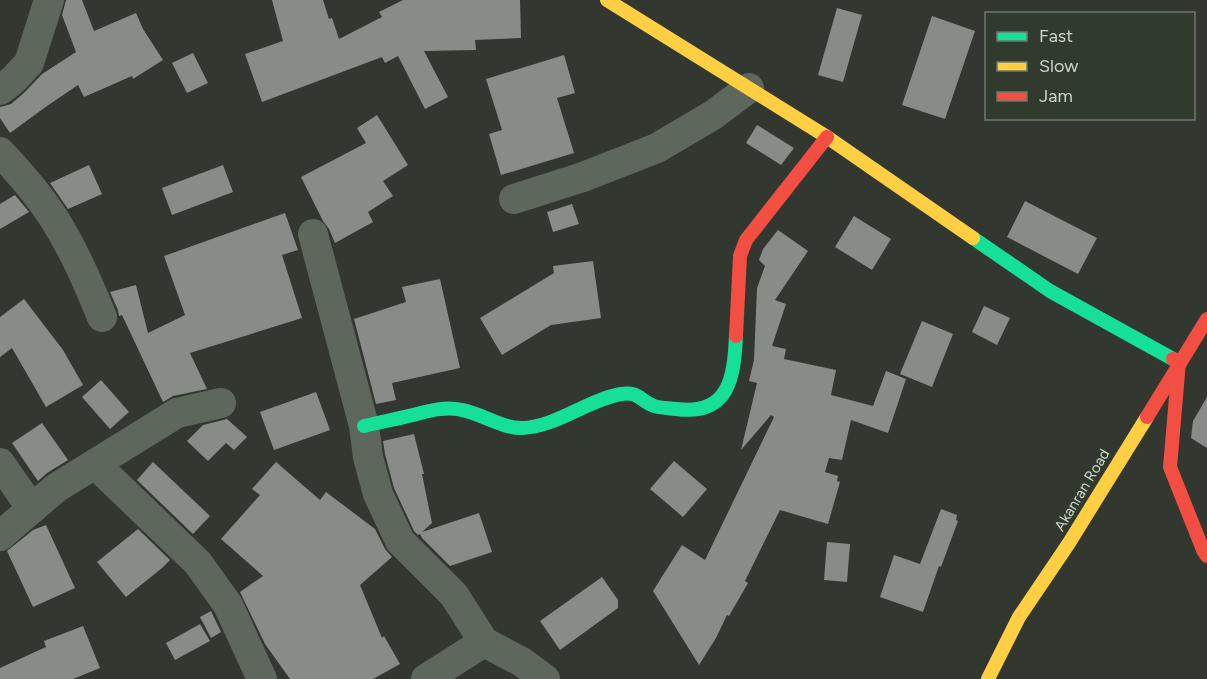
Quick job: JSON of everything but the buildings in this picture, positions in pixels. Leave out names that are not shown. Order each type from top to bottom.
[{"type":"street","points":[[0,90],[29,63],[49,0]]},
{"type":"street","points":[[607,0],[635,8],[749,88],[827,137],[1050,291],[1179,362],[1170,467],[1207,556]]},
{"type":"street","points":[[514,199],[583,177],[657,148],[713,115],[749,88]]},
{"type":"street","points":[[364,426],[445,408],[463,410],[508,426],[524,428],[542,425],[604,399],[622,394],[635,394],[654,406],[690,411],[705,409],[721,398],[728,387],[735,359],[740,256],[746,240],[827,137]]},
{"type":"street","points":[[0,152],[52,216],[90,286],[102,317]]},
{"type":"street","points":[[313,234],[364,426],[368,457],[378,495],[400,541],[454,595],[484,642],[522,662],[544,679]]},
{"type":"street","name":"Akanran Road","points":[[988,679],[1019,618],[1069,543],[1207,319]]},
{"type":"street","points":[[0,536],[56,488],[177,413],[221,403]]},
{"type":"street","points":[[0,463],[32,509]]},
{"type":"street","points":[[95,464],[198,563],[228,605],[262,679]]},
{"type":"street","points":[[426,679],[484,642]]},
{"type":"traffic: fast","points":[[973,238],[1050,291],[1173,359]]},
{"type":"traffic: fast","points":[[364,426],[431,411],[456,409],[522,428],[547,423],[608,397],[627,393],[636,395],[654,406],[694,410],[718,400],[725,391],[733,366],[736,336]]},
{"type":"traffic: slow","points":[[607,0],[827,137],[973,238]]},
{"type":"traffic: slow","points":[[988,679],[1019,617],[1069,543],[1147,417]]},
{"type":"traffic: jam","points":[[736,336],[740,256],[746,240],[827,137]]},
{"type":"traffic: jam","points":[[1147,417],[1207,319]]},
{"type":"traffic: jam","points":[[1173,359],[1179,362],[1170,467],[1207,556]]}]
